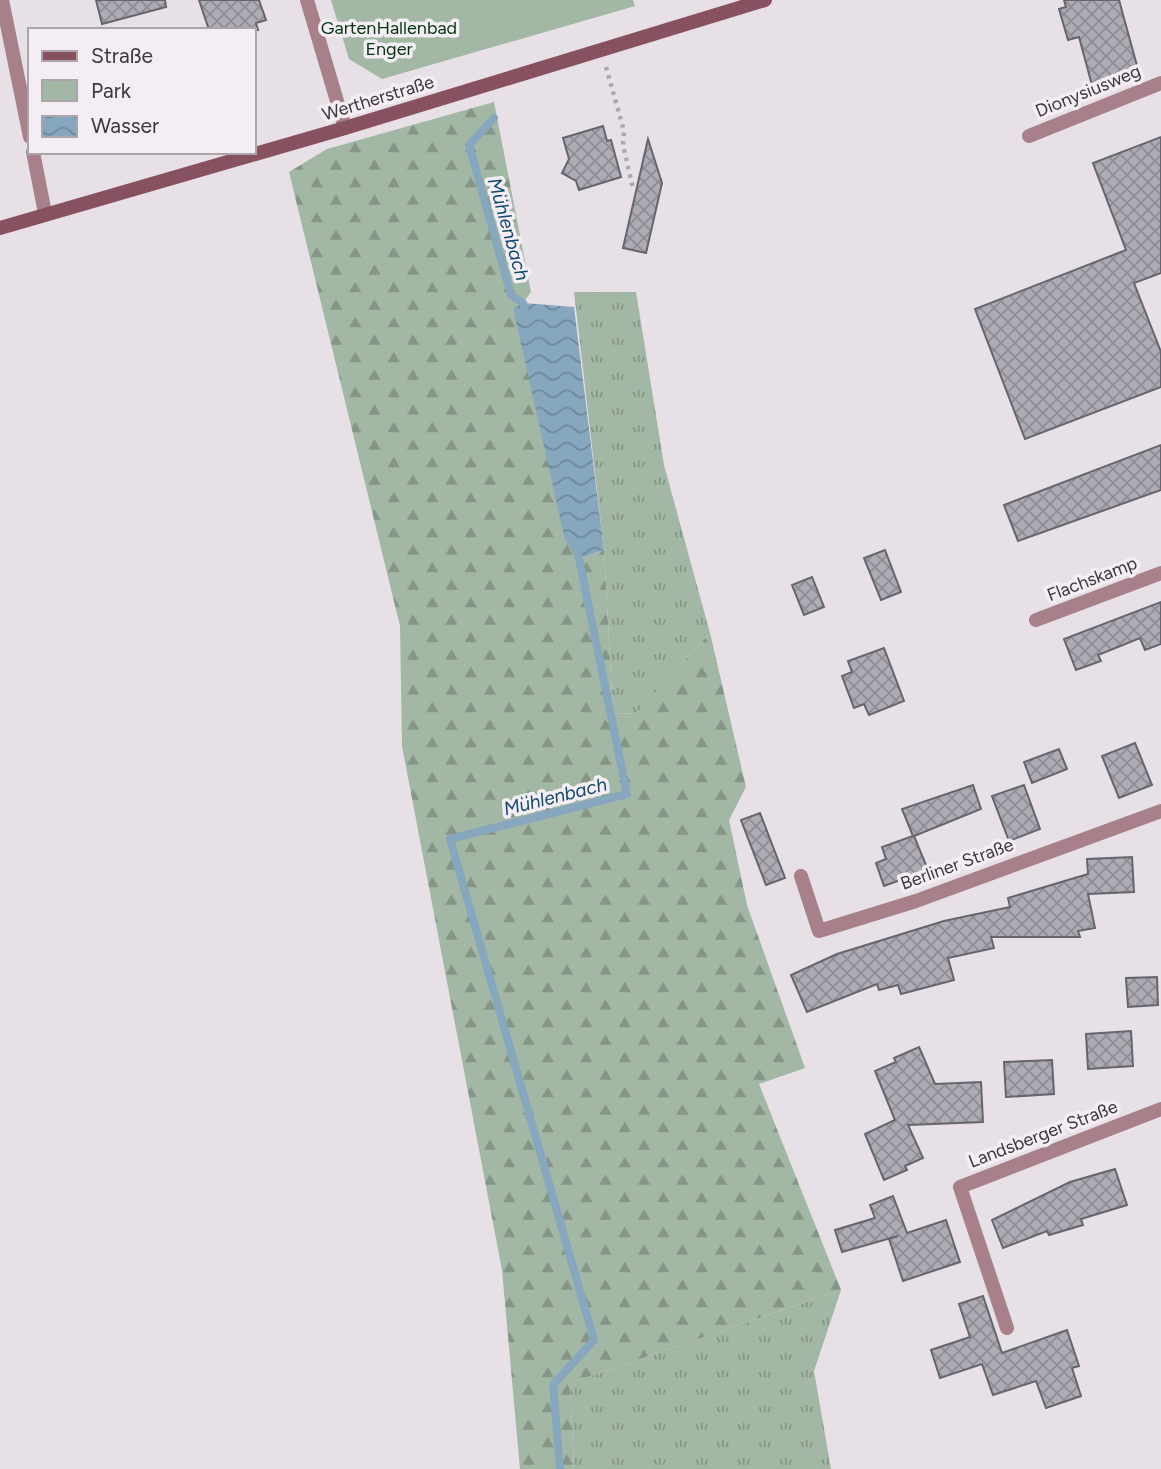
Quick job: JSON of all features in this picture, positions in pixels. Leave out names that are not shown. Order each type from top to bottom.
[{"type":"main road","name":"Wertherstraße","points":[[256,153],[765,0]]},
{"type":"main road","name":"Wertherstraße","points":[[0,228],[253,154]]},
{"type":"street","points":[[2,0],[28,127]]},
{"type":"street","points":[[307,0],[345,128]]},
{"type":"street","name":"Dionysiusweg","points":[[1029,135],[1161,83]]},
{"type":"street","points":[[33,154],[45,213]]},
{"type":"street","name":"Flachskamp","points":[[1036,620],[1161,573]]},
{"type":"street","name":"Berliner Straße","points":[[801,876],[820,931],[916,901],[1161,811]]},
{"type":"street","name":"Landsberger Straße","points":[[1007,1328],[960,1187],[1161,1109]]},
{"type":"path","points":[[601,50],[624,131],[623,145],[633,189]]},
{"type":"green space","name":"GartenHallenbad Enger","points":[[331,0],[633,0],[635,6],[382,79],[349,59]]},
{"type":"green space","points":[[494,102],[531,292],[523,303],[513,308],[580,559],[604,550],[613,713],[636,714],[710,633],[746,787],[729,820],[747,905],[805,1068],[759,1084],[841,1290],[570,1383],[574,1469],[520,1469],[502,1270],[402,746],[400,626],[289,172],[327,149]]},
{"type":"green space","points":[[574,292],[636,292],[664,465],[710,633],[636,714],[613,713],[604,550]]},
{"type":"green space","points":[[841,1290],[814,1371],[831,1469],[574,1469],[570,1383]]},
{"type":"water","points":[[523,303],[574,307],[604,550],[579,559],[565,540],[513,308]]},
{"type":"building","points":[[96,0],[165,0],[166,7],[102,24]]},
{"type":"building","points":[[199,0],[259,0],[266,20],[256,23],[258,30],[208,28]]},
{"type":"building","points":[[1064,0],[1119,0],[1139,73],[1092,85],[1079,37],[1068,40],[1059,9],[1066,7]]},
{"type":"building","points":[[603,126],[607,141],[611,140],[621,177],[579,190],[576,181],[562,173],[569,159],[563,138]]},
{"type":"building","points":[[1161,137],[1161,273],[1134,283],[1161,352],[1161,387],[1025,439],[975,309],[1126,250],[1093,163]]},
{"type":"building","points":[[648,139],[662,183],[646,253],[623,248]]},
{"type":"building","points":[[1161,445],[1161,490],[1018,541],[1004,505]]},
{"type":"building","points":[[885,550],[901,592],[881,600],[864,558]]},
{"type":"building","points":[[812,577],[824,607],[804,615],[792,585]]},
{"type":"building","points":[[1161,602],[1161,644],[1145,650],[1140,638],[1098,655],[1101,661],[1076,670],[1064,639]]},
{"type":"building","points":[[884,648],[904,701],[869,715],[864,704],[854,708],[842,676],[852,672],[848,661]]},
{"type":"building","points":[[1135,743],[1152,785],[1119,798],[1102,756]]},
{"type":"building","points":[[1059,749],[1067,769],[1032,783],[1024,762]]},
{"type":"building","points":[[973,785],[981,809],[914,836],[928,870],[884,886],[876,863],[886,859],[882,847],[913,836],[902,809]]},
{"type":"building","points":[[1024,785],[1040,829],[1009,841],[992,796]]},
{"type":"building","points":[[760,813],[785,878],[766,885],[741,820]]},
{"type":"building","points":[[1132,857],[1134,892],[1088,894],[1095,928],[1078,931],[1080,937],[991,937],[994,948],[948,958],[954,980],[901,994],[898,985],[879,990],[877,984],[807,1012],[791,975],[837,954],[944,921],[1010,907],[1008,898],[1088,874],[1087,859]]},
{"type":"building","points":[[1157,977],[1158,1005],[1128,1007],[1126,978]]},
{"type":"building","points":[[1131,1031],[1133,1066],[1088,1069],[1086,1034]]},
{"type":"building","points":[[919,1047],[935,1084],[981,1082],[983,1122],[908,1125],[923,1158],[905,1166],[907,1170],[884,1180],[865,1134],[895,1120],[875,1071],[896,1062],[894,1058]]},
{"type":"building","points":[[1052,1060],[1054,1094],[1006,1097],[1004,1062]]},
{"type":"building","points":[[1115,1169],[1127,1205],[1081,1219],[1083,1225],[1049,1235],[1047,1231],[1003,1248],[992,1220],[1070,1182]]},
{"type":"building","points":[[893,1196],[907,1233],[946,1220],[960,1262],[903,1281],[889,1239],[898,1236],[842,1252],[835,1230],[875,1218],[870,1205]]},
{"type":"building","points":[[983,1296],[1002,1353],[1067,1330],[1079,1366],[1072,1368],[1081,1396],[1046,1408],[1036,1381],[993,1395],[982,1364],[940,1378],[931,1350],[970,1337],[959,1304]]},
{"type":"waterway","name":"Mühlenbach","points":[[494,118],[469,145],[511,295],[523,303],[525,311]]},
{"type":"waterway","name":"Mühlenbach","points":[[560,1469],[553,1385],[594,1340],[450,839],[627,794],[577,549]]}]
